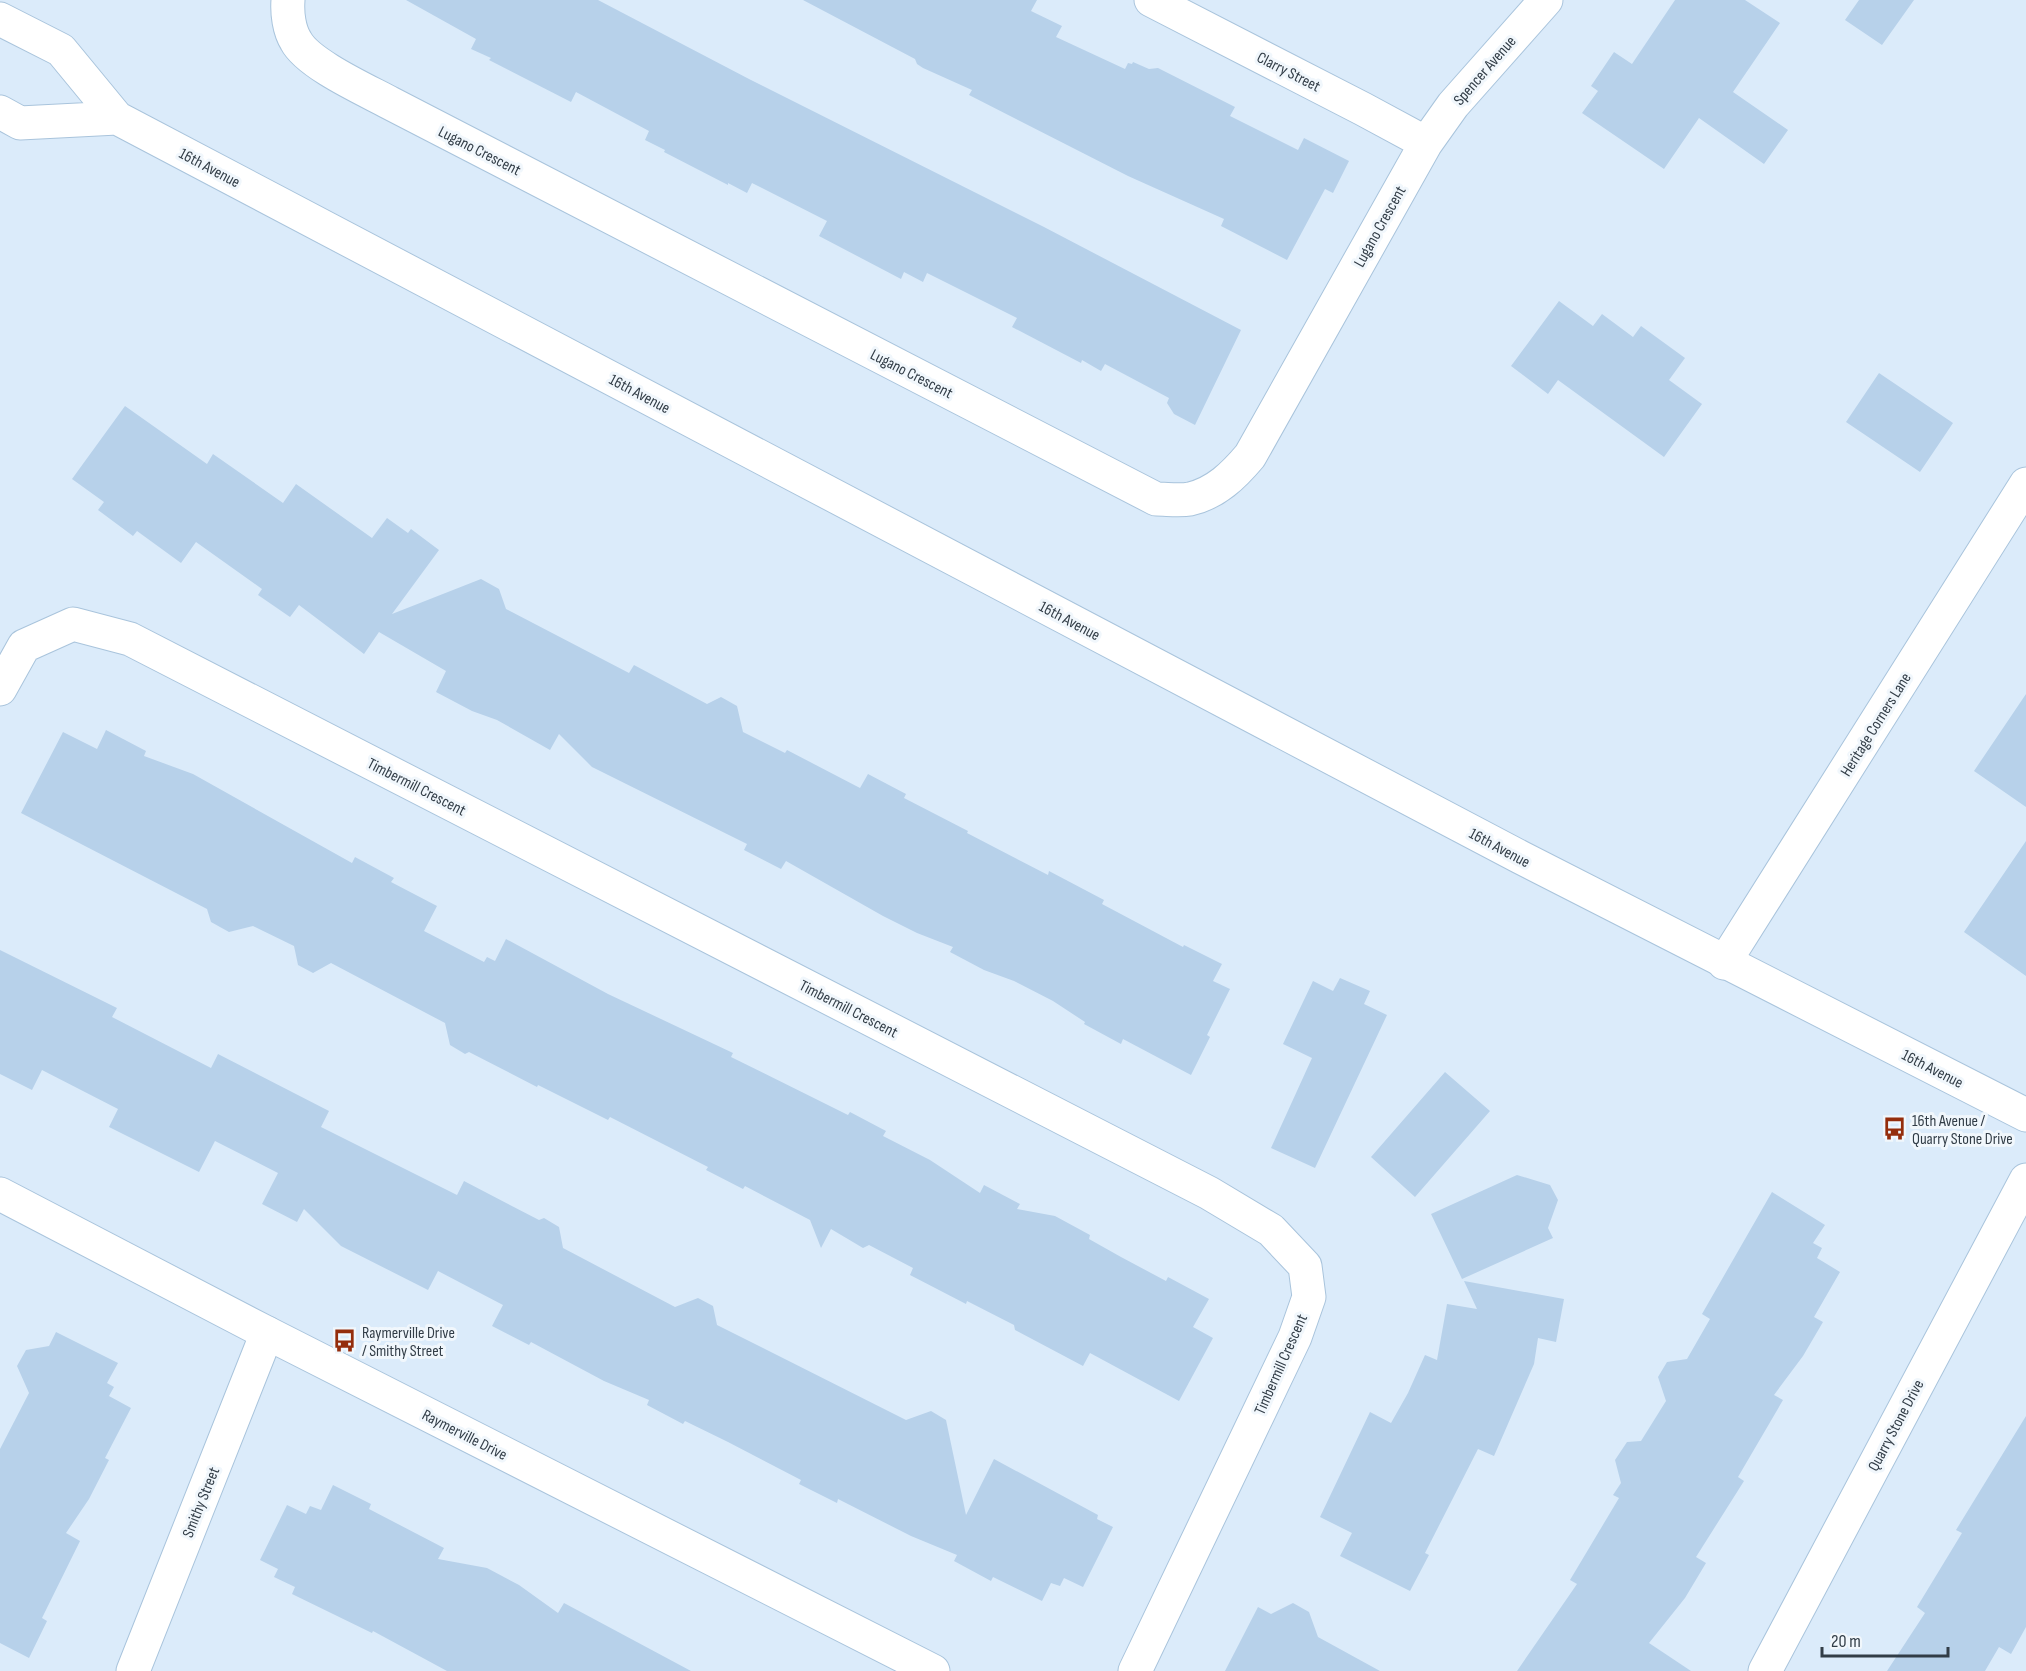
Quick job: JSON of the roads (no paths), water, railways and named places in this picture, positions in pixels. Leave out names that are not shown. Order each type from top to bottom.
[{"type":"street","name":"Lugano Crescent","points":[[288,0],[287,12],[296,42],[328,69],[1156,500],[1188,499],[1215,490],[1250,456],[1426,143]]},
{"type":"street","name":"Clarry Street","points":[[1151,0],[1426,143]]},
{"type":"street","name":"Spencer Avenue","points":[[1426,143],[1453,105],[1546,0]]},
{"type":"street","name":"16th Avenue","points":[[0,19],[61,50],[117,118],[1509,852],[2026,1115]]},
{"type":"street","points":[[0,112],[20,123],[117,118]]},
{"type":"street","name":"Heritage Corners Lane","points":[[1724,963],[2026,484]]},
{"type":"street","name":"Timbermill Crescent","points":[[0,688],[24,646],[73,624],[130,639],[1209,1193],[1271,1230],[1305,1266],[1309,1298],[1295,1337],[1135,1671]]},
{"type":"street","name":"Quarry Stone Drive","points":[[1765,1671],[2026,1180]]},
{"type":"street","name":"Raymerville Drive","points":[[0,1194],[267,1334],[933,1671]]},
{"type":"street","name":"Smithy Street","points":[[133,1671],[267,1334]]},
{"type":"place","name":"16th Avenue / Quarry Stone Drive","points":[[1894,1129]]},
{"type":"place","name":"Raymerville Drive / Smithy Street","points":[[344,1341]]}]
